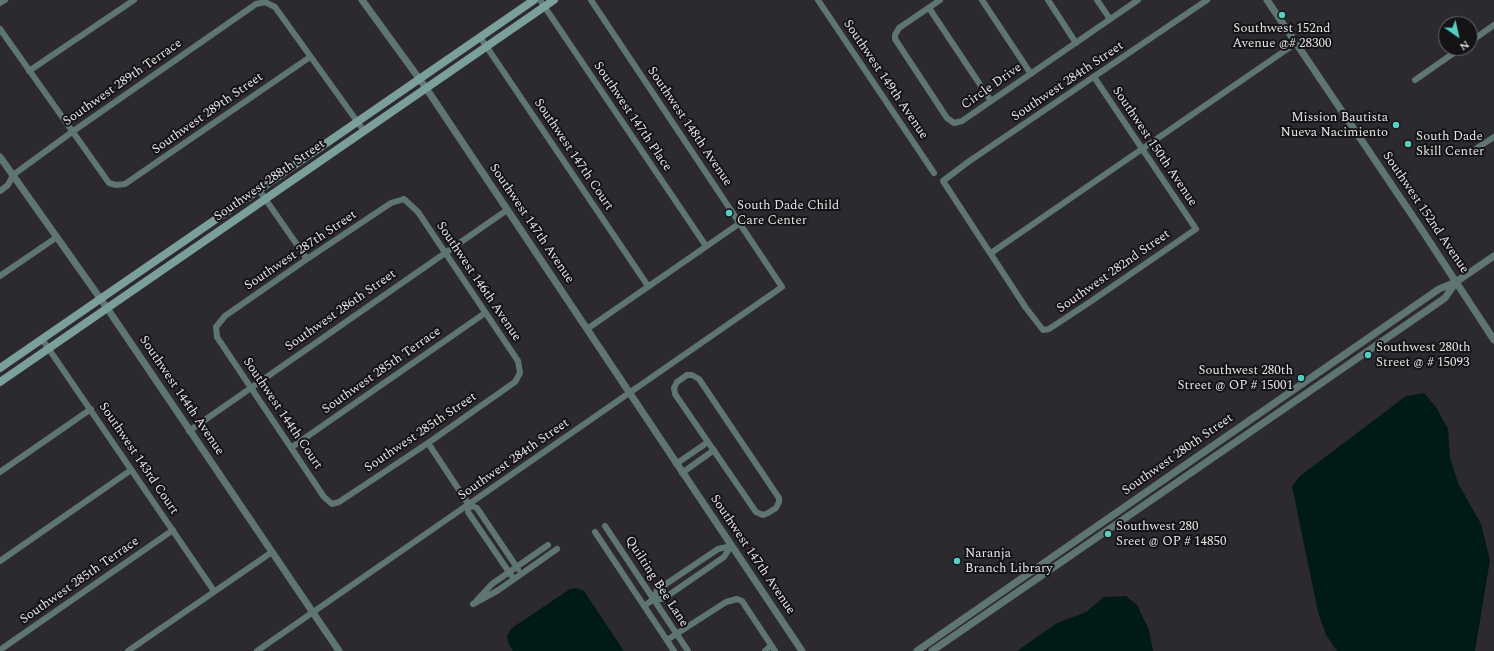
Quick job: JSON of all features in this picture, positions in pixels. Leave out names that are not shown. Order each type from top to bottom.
[{"type":"main road","name":"Southwest 288th Street","points":[[0,368],[534,0]]},
{"type":"main road","name":"Southwest 288th Street","points":[[0,382],[487,46],[542,3],[554,0]]},
{"type":"street","points":[[0,3],[5,0]]},
{"type":"street","points":[[29,71],[134,0]]},
{"type":"street","name":"Southwest 147th Avenue","points":[[362,0],[426,88],[802,651]]},
{"type":"street","name":"Southwest 148th Avenue","points":[[591,0],[782,287]]},
{"type":"street","name":"Southwest 149th Avenue","points":[[818,0],[934,173]]},
{"type":"street","name":"Circle Drive","points":[[940,0],[899,28],[895,35],[897,43],[947,118],[954,123],[962,121],[992,101],[1138,0]]},
{"type":"street","points":[[982,0],[1031,74]]},
{"type":"street","points":[[1048,0],[1076,43]]},
{"type":"street","points":[[1097,0],[1110,19]]},
{"type":"street","name":"Southwest 284th Street","points":[[991,253],[942,181],[1207,0]]},
{"type":"street","name":"Southwest 152nd Avenue","points":[[1267,0],[1494,340]]},
{"type":"street","name":"Southwest 289th Terrace","points":[[0,191],[8,185],[13,175],[72,132],[256,4],[265,2],[274,7],[310,56]]},
{"type":"street","name":"Southwest 147th Place","points":[[542,3],[706,246]]},
{"type":"street","points":[[929,8],[992,101]]},
{"type":"street","points":[[1478,36],[1494,25]]},
{"type":"street","points":[[0,29],[72,132]]},
{"type":"street","name":"Southwest 147th Court","points":[[480,37],[648,286]]},
{"type":"street","points":[[991,253],[1296,43]]},
{"type":"street","points":[[310,56],[364,131]]},
{"type":"street","name":"Southwest 289th Street","points":[[72,132],[108,182],[116,185],[125,184],[310,56]]},
{"type":"street","points":[[1415,80],[1450,56]]},
{"type":"street","name":"Southwest 150th Avenue","points":[[1094,77],[1196,228]]},
{"type":"street","points":[[1478,148],[1494,137]]},
{"type":"street","name":"Southwest 144th Avenue","points":[[0,156],[101,299],[339,651]]},
{"type":"street","points":[[259,190],[307,259]]},
{"type":"street","name":"Southwest 146th Avenue","points":[[404,199],[418,212],[518,361],[520,373],[516,382]]},
{"type":"street","name":"Southwest 287th Street","points":[[216,327],[225,316],[307,259],[391,203],[404,199]]},
{"type":"street","name":"Southwest 286th Street","points":[[189,431],[507,210]]},
{"type":"street","points":[[587,329],[740,223]]},
{"type":"street","name":"Southwest 282nd Street","points":[[991,253],[1026,308],[1043,330],[1049,329],[1090,302],[1196,228]]},
{"type":"street","points":[[0,276],[57,237]]},
{"type":"street","name":"Southwest 280th Street","points":[[917,651],[1439,289],[1456,282],[1494,256]]},
{"type":"street","name":"Southwest 280th Street","points":[[932,651],[1445,298],[1456,282]]},
{"type":"street","name":"Southwest 284th Street","points":[[257,651],[782,287]]},
{"type":"street","name":"Southwest 285th Terrace","points":[[292,448],[485,313]]},
{"type":"street","points":[[1397,318],[1403,326]]},
{"type":"street","name":"Southwest 144th Court","points":[[216,327],[217,337],[324,497],[332,504],[340,502]]},
{"type":"street","name":"Southwest 143rd Court","points":[[42,339],[214,591]]},
{"type":"street","points":[[1352,349],[1358,358]]},
{"type":"street","name":"Southwest 147th Avenue","points":[[687,375],[692,375],[699,379],[779,498],[776,508],[763,515],[756,512],[714,450],[675,394],[674,388],[677,382],[687,375]]},
{"type":"street","name":"Southwest 285th Street","points":[[340,502],[516,382]]},
{"type":"street","points":[[1301,384],[1307,392]]},
{"type":"street","points":[[0,472],[90,409]]},
{"type":"street","points":[[676,464],[708,442]]},
{"type":"street","points":[[1218,442],[1223,450]]},
{"type":"street","points":[[428,443],[469,505],[476,508],[521,574]]},
{"type":"street","points":[[682,473],[714,450]]},
{"type":"street","points":[[0,561],[131,470]]},
{"type":"street","points":[[1152,488],[1157,495]]},
{"type":"street","points":[[469,505],[468,512],[513,578]]},
{"type":"street","name":"Quilting Bee Lane","points":[[605,526],[688,651]]},
{"type":"street","points":[[1093,528],[1099,536]]},
{"type":"street","name":"Southwest 285th Terrace","points":[[0,650],[173,530]]},
{"type":"street","name":"Quilting Bee Lane","points":[[595,532],[674,651]]},
{"type":"street","points":[[548,545],[508,571],[492,584],[473,604],[497,590],[557,549]]},
{"type":"street","points":[[654,600],[657,590],[718,549],[731,546]]},
{"type":"street","points":[[644,606],[654,600],[663,599],[724,557],[731,546]]},
{"type":"street","points":[[128,651],[272,552]]},
{"type":"street","points":[[1046,561],[1051,569]]},
{"type":"street","points":[[667,640],[726,602],[737,599],[742,602],[775,651]]},
{"type":"street","points":[[765,651],[771,645]]},
{"type":"shaded area","points":[[1424,393],[1436,407],[1448,429],[1450,458],[1458,483],[1481,524],[1490,560],[1475,651],[1337,651],[1326,635],[1318,612],[1292,486],[1300,476],[1406,396]]},
{"type":"shaded area","points":[[576,588],[584,591],[624,651],[513,651],[508,643],[507,635],[512,628],[570,589]]},
{"type":"shaded area","points":[[1126,596],[1137,605],[1149,630],[1153,651],[1017,651],[1057,623],[1086,612],[1104,597]]},
{"type":"place","name":"Southwest 152nd Avenue @# 28300","points":[[1282,15]]},
{"type":"place","name":"Mission Bautista Nueva Nacimiento","points":[[1396,125]]},
{"type":"place","name":"South Dade Skill Center","points":[[1408,144]]},
{"type":"place","name":"South Dade Child Care Center","points":[[729,213]]},
{"type":"place","name":"Southwest 280th Street @ # 15093","points":[[1368,355]]},
{"type":"place","name":"Southwest 280th Street @ OP # 15001","points":[[1301,378]]},
{"type":"place","name":"Southwest 280 Sreet @ OP # 14850","points":[[1108,534]]},
{"type":"place","name":"Naranja Branch Library","points":[[957,561]]}]
